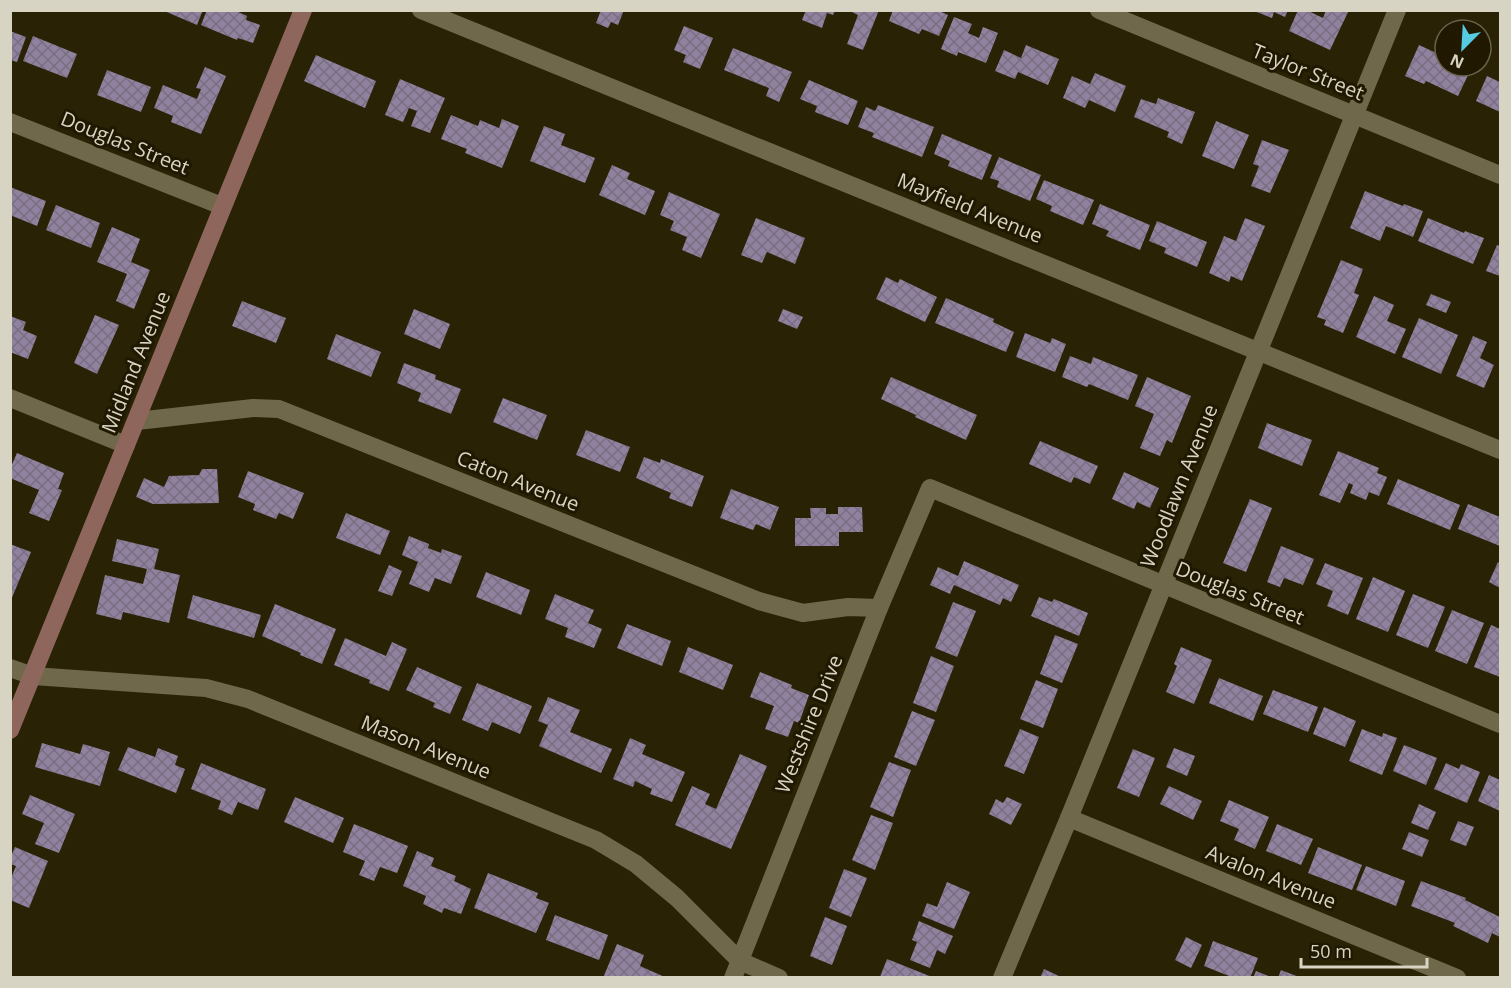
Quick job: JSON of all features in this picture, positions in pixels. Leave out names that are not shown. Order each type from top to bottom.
[{"type":"main road","name":"Midland Avenue","points":[[10,730],[303,10]]},
{"type":"street","name":"Mayfield Avenue","points":[[421,10],[1500,450]]},
{"type":"street","name":"Taylor Street","points":[[1099,10],[1500,175]]},
{"type":"street","name":"Woodlawn Avenue","points":[[1002,978],[1397,10]]},
{"type":"street","name":"Douglas Street","points":[[10,122],[222,206]]},
{"type":"street","points":[[10,398],[126,445]]},
{"type":"street","name":"Caton Avenue","points":[[137,421],[253,408],[279,409],[759,601],[803,613],[848,607],[879,608]]},
{"type":"street","name":"Douglas Street","points":[[930,488],[1500,724]]},
{"type":"street","name":"Westshire Drive","points":[[736,969],[879,608],[930,488]]},
{"type":"street","name":"Mason Avenue","points":[[10,668],[33,676],[206,688],[248,699],[596,840],[636,864],[669,891],[736,969],[779,978]]},
{"type":"street","name":"Avalon Avenue","points":[[1069,818],[1457,978]]},
{"type":"building","points":[[162,10],[203,10],[197,25]]},
{"type":"building","points":[[207,10],[234,10],[247,16],[246,20],[260,25],[253,43],[238,38],[237,40],[201,25]]},
{"type":"building","points":[[601,10],[624,10],[618,25],[611,22],[608,28],[596,23]]},
{"type":"building","points":[[806,10],[835,10],[833,15],[827,13],[822,28],[802,20]]},
{"type":"building","points":[[848,10],[879,10],[863,50],[847,44],[858,15]]},
{"type":"building","points":[[893,10],[937,10],[948,15],[939,36],[922,29],[919,34],[889,21]]},
{"type":"building","points":[[1288,10],[1285,17],[1274,12],[1272,18],[1254,11]]},
{"type":"building","points":[[1298,10],[1306,10],[1323,18],[1326,10],[1349,10],[1330,50],[1289,31]]},
{"type":"building","points":[[954,17],[972,24],[968,33],[979,38],[983,27],[998,33],[986,63],[958,52],[957,56],[941,49]]},
{"type":"building","points":[[684,26],[713,38],[700,69],[683,62],[686,55],[674,50]]},
{"type":"building","points":[[10,31],[26,37],[17,62],[10,60]]},
{"type":"building","points":[[33,36],[77,54],[67,78],[23,61]]},
{"type":"building","points":[[1026,45],[1059,59],[1048,85],[1018,72],[1015,79],[995,71],[1004,50],[1021,58]]},
{"type":"building","points":[[1419,45],[1433,51],[1433,78],[1467,78],[1458,96],[1426,81],[1424,84],[1405,76]]},
{"type":"building","points":[[733,48],[792,72],[779,102],[766,96],[769,88],[724,70]]},
{"type":"building","points":[[316,55],[376,81],[365,108],[304,81]]},
{"type":"building","points":[[205,67],[226,76],[201,134],[171,122],[173,116],[154,108],[163,85],[197,99],[201,89],[196,88]]},
{"type":"building","points":[[107,70],[151,87],[141,112],[97,95]]},
{"type":"building","points":[[1095,73],[1126,86],[1115,112],[1089,100],[1085,108],[1063,98],[1072,76],[1090,84]]},
{"type":"building","points":[[1486,78],[1500,82],[1500,112],[1476,101]]},
{"type":"building","points":[[400,79],[445,98],[430,133],[411,126],[417,111],[409,108],[403,122],[385,115]]},
{"type":"building","points":[[809,80],[858,101],[848,125],[815,112],[817,106],[800,99]]},
{"type":"building","points":[[1158,98],[1195,112],[1182,144],[1167,137],[1169,132],[1134,117],[1141,99],[1156,104]]},
{"type":"building","points":[[878,105],[934,127],[922,157],[872,137],[874,133],[858,127],[866,107],[875,111]]},
{"type":"building","points":[[451,115],[478,126],[480,120],[499,128],[502,119],[519,126],[502,168],[465,153],[467,149],[441,139]]},
{"type":"building","points":[[1216,121],[1249,135],[1234,169],[1202,156]]},
{"type":"building","points":[[544,126],[565,134],[561,145],[595,158],[585,183],[530,161]]},
{"type":"building","points":[[942,134],[992,155],[982,180],[948,166],[950,161],[934,154]]},
{"type":"building","points":[[1262,140],[1289,150],[1270,193],[1251,186],[1259,166],[1253,164]]},
{"type":"building","points":[[999,157],[1041,175],[1030,201],[997,187],[999,181],[990,178]]},
{"type":"building","points":[[612,165],[630,173],[627,179],[655,191],[645,215],[599,195]]},
{"type":"building","points":[[1044,180],[1094,200],[1083,225],[1050,211],[1052,206],[1036,199]]},
{"type":"building","points":[[10,187],[46,201],[37,226],[10,215]]},
{"type":"building","points":[[1365,191],[1423,211],[1413,237],[1386,226],[1380,241],[1350,228]]},
{"type":"building","points":[[669,192],[720,214],[701,258],[682,250],[687,237],[670,230],[674,221],[660,215]]},
{"type":"building","points":[[1100,204],[1150,225],[1140,250],[1106,236],[1109,231],[1092,224]]},
{"type":"building","points":[[56,205],[100,223],[91,248],[46,230]]},
{"type":"building","points":[[756,218],[805,238],[795,264],[767,252],[762,263],[741,255]]},
{"type":"building","points":[[1245,218],[1265,226],[1242,281],[1231,276],[1229,282],[1209,273],[1224,236],[1236,241]]},
{"type":"building","points":[[1428,218],[1464,233],[1465,231],[1484,238],[1473,264],[1418,241]]},
{"type":"building","points":[[1157,221],[1207,242],[1197,267],[1164,253],[1166,248],[1149,241]]},
{"type":"building","points":[[112,227],[140,239],[131,262],[150,270],[134,309],[116,301],[127,274],[97,262]]},
{"type":"building","points":[[1497,245],[1500,246],[1500,276],[1486,271]]},
{"type":"building","points":[[1341,260],[1363,269],[1354,293],[1359,295],[1343,333],[1324,325],[1326,320],[1317,317]]},
{"type":"building","points":[[886,277],[898,283],[900,279],[937,297],[925,322],[876,299]]},
{"type":"building","points":[[1431,294],[1451,302],[1446,313],[1426,305]]},
{"type":"building","points":[[1374,296],[1394,305],[1387,321],[1406,329],[1395,354],[1356,337]]},
{"type":"building","points":[[946,298],[994,319],[993,322],[1014,332],[1006,352],[935,323]]},
{"type":"building","points":[[242,301],[286,318],[276,343],[232,326]]},
{"type":"building","points":[[414,309],[450,324],[440,349],[404,334]]},
{"type":"building","points":[[783,309],[803,317],[797,329],[778,321]]},
{"type":"building","points":[[95,315],[119,325],[97,374],[74,363]]},
{"type":"building","points":[[10,316],[26,322],[23,330],[37,336],[28,359],[10,352]]},
{"type":"building","points":[[1419,318],[1458,335],[1441,374],[1402,357]]},
{"type":"building","points":[[1025,333],[1050,343],[1052,338],[1066,344],[1055,372],[1016,357]]},
{"type":"building","points":[[336,334],[381,352],[371,377],[327,359]]},
{"type":"building","points":[[1473,336],[1487,342],[1480,358],[1494,365],[1484,388],[1456,376]]},
{"type":"building","points":[[1070,356],[1091,364],[1093,357],[1138,375],[1128,400],[1089,384],[1087,387],[1062,377]]},
{"type":"building","points":[[404,363],[436,375],[435,379],[461,389],[451,414],[418,401],[421,393],[397,383]]},
{"type":"building","points":[[891,377],[977,415],[966,440],[881,399]]},
{"type":"building","points":[[1147,377],[1191,396],[1172,443],[1167,440],[1160,456],[1140,448],[1154,414],[1135,406]]},
{"type":"building","points":[[503,398],[547,415],[537,440],[493,422]]},
{"type":"building","points":[[1267,423],[1312,440],[1302,466],[1258,448]]},
{"type":"building","points":[[586,430],[630,447],[620,472],[576,455]]},
{"type":"building","points":[[1040,441],[1098,466],[1090,484],[1074,477],[1071,483],[1029,464]]},
{"type":"building","points":[[1338,451],[1379,468],[1377,473],[1387,477],[1379,496],[1369,492],[1366,500],[1350,493],[1353,485],[1349,483],[1340,503],[1319,495]]},
{"type":"building","points":[[17,453],[64,473],[58,489],[62,490],[49,521],[29,513],[39,490],[10,478],[10,469]]},
{"type":"building","points":[[644,457],[660,463],[661,459],[704,476],[692,507],[669,498],[671,493],[636,478]]},
{"type":"building","points":[[202,469],[217,469],[219,503],[153,504],[136,497],[144,478],[164,487],[169,476],[199,475]]},
{"type":"building","points":[[248,471],[304,493],[293,519],[279,513],[276,519],[253,510],[255,504],[238,497]]},
{"type":"building","points":[[1124,472],[1159,488],[1150,508],[1137,502],[1134,509],[1112,499]]},
{"type":"building","points":[[1398,479],[1460,505],[1450,530],[1387,504]]},
{"type":"building","points":[[731,489],[779,507],[770,530],[756,524],[753,530],[720,518]]},
{"type":"building","points":[[1250,499],[1272,508],[1246,572],[1223,563]]},
{"type":"building","points":[[1468,504],[1500,517],[1500,546],[1458,529]]},
{"type":"building","points":[[838,507],[862,507],[863,532],[839,532],[839,546],[795,546],[795,518],[811,518],[810,508],[826,508],[826,514],[838,514]]},
{"type":"building","points":[[346,513],[390,531],[380,555],[336,538]]},
{"type":"building","points":[[409,536],[429,544],[428,548],[441,553],[442,549],[462,556],[451,584],[435,578],[429,592],[409,584],[418,562],[402,555]]},
{"type":"building","points":[[117,539],[159,549],[154,569],[180,575],[169,623],[123,612],[121,620],[96,614],[105,575],[143,584],[147,569],[112,561]]},
{"type":"building","points":[[10,544],[31,552],[11,600],[10,600]]},
{"type":"building","points":[[1281,546],[1314,559],[1303,585],[1284,578],[1280,587],[1267,582]]},
{"type":"building","points":[[964,561],[1019,585],[1011,602],[1003,598],[1000,605],[954,585],[950,594],[930,585],[938,567],[958,576]]},
{"type":"building","points":[[1498,562],[1500,563],[1500,588],[1489,582]]},
{"type":"building","points":[[1325,563],[1363,578],[1348,615],[1327,606],[1333,591],[1316,584]]},
{"type":"building","points":[[389,565],[402,571],[392,596],[378,591]]},
{"type":"building","points":[[486,572],[530,590],[521,615],[476,597]]},
{"type":"building","points":[[1373,577],[1405,591],[1388,632],[1356,619]]},
{"type":"building","points":[[555,594],[594,610],[588,623],[602,629],[594,648],[565,637],[568,628],[545,619]]},
{"type":"building","points":[[1413,594],[1445,607],[1428,648],[1396,635]]},
{"type":"building","points":[[193,595],[261,615],[254,638],[187,618]]},
{"type":"building","points":[[1039,597],[1052,602],[1054,599],[1088,613],[1079,636],[1031,616]]},
{"type":"building","points":[[953,602],[976,611],[957,657],[935,648]]},
{"type":"building","points":[[275,604],[336,629],[322,664],[262,636]]},
{"type":"building","points":[[1452,610],[1484,623],[1467,664],[1435,651]]},
{"type":"building","points":[[627,624],[671,641],[662,666],[617,648]]},
{"type":"building","points":[[1491,625],[1500,629],[1500,677],[1474,667]]},
{"type":"building","points":[[1055,635],[1078,644],[1062,683],[1040,674]]},
{"type":"building","points":[[345,638],[386,656],[392,642],[407,649],[389,691],[369,683],[370,680],[334,665]]},
{"type":"building","points":[[688,647],[733,665],[723,690],[679,672]]},
{"type":"building","points":[[1181,647],[1212,660],[1194,704],[1166,692],[1177,666],[1174,664]]},
{"type":"building","points":[[931,656],[954,666],[936,712],[913,703]]},
{"type":"building","points":[[417,667],[462,687],[450,714],[433,707],[435,703],[406,690]]},
{"type":"building","points":[[760,672],[792,685],[791,688],[809,695],[799,723],[794,721],[788,737],[765,729],[774,706],[750,697]]},
{"type":"building","points":[[1219,678],[1263,696],[1253,721],[1209,703]]},
{"type":"building","points":[[1036,680],[1058,689],[1043,728],[1020,719]]},
{"type":"building","points":[[477,683],[532,706],[520,734],[492,722],[488,731],[462,720]]},
{"type":"building","points":[[1273,690],[1318,707],[1308,732],[1263,714]]},
{"type":"building","points":[[548,697],[580,710],[570,732],[612,749],[601,773],[539,746],[548,725],[538,721]]},
{"type":"building","points":[[1324,707],[1356,721],[1345,747],[1313,734]]},
{"type":"building","points":[[912,711],[935,720],[916,766],[894,757]]},
{"type":"building","points":[[1020,729],[1039,737],[1024,774],[1004,766]]},
{"type":"building","points":[[1362,729],[1382,737],[1383,733],[1397,738],[1382,775],[1349,761]]},
{"type":"building","points":[[630,738],[646,745],[642,754],[685,772],[672,802],[650,794],[652,789],[635,781],[633,787],[613,779]]},
{"type":"building","points":[[42,743],[80,754],[83,744],[110,752],[100,786],[35,767]]},
{"type":"building","points":[[1404,745],[1437,758],[1426,785],[1393,771]]},
{"type":"building","points":[[128,747],[155,757],[158,748],[178,756],[175,765],[185,769],[176,793],[118,770]]},
{"type":"building","points":[[1174,748],[1195,756],[1187,776],[1166,767]]},
{"type":"building","points":[[1133,749],[1155,758],[1139,797],[1117,788]]},
{"type":"building","points":[[740,754],[767,766],[731,849],[675,825],[692,786],[710,794],[705,804],[716,809]]},
{"type":"building","points":[[889,762],[911,770],[893,817],[870,807]]},
{"type":"building","points":[[201,763],[266,789],[258,810],[238,802],[232,815],[218,809],[221,801],[191,789]]},
{"type":"building","points":[[1446,763],[1459,769],[1461,764],[1480,772],[1467,803],[1434,789]]},
{"type":"building","points":[[1489,775],[1500,780],[1500,811],[1478,801]]},
{"type":"building","points":[[1169,786],[1202,801],[1193,820],[1160,804]]},
{"type":"building","points":[[30,795],[75,814],[59,853],[35,844],[44,823],[22,814]]},
{"type":"building","points":[[295,797],[344,818],[333,843],[284,822]]},
{"type":"building","points":[[1007,797],[1022,804],[1011,825],[989,814],[996,799],[1003,803]]},
{"type":"building","points":[[1229,800],[1269,817],[1255,849],[1234,840],[1239,829],[1220,821]]},
{"type":"building","points":[[1419,804],[1436,812],[1428,830],[1411,823]]},
{"type":"building","points":[[871,815],[893,823],[875,870],[852,860]]},
{"type":"building","points":[[1458,821],[1474,827],[1466,846],[1450,840]]},
{"type":"building","points":[[354,824],[408,846],[397,873],[380,867],[374,881],[359,875],[365,861],[343,852]]},
{"type":"building","points":[[1277,824],[1313,839],[1301,865],[1266,851]]},
{"type":"building","points":[[1409,832],[1429,840],[1422,857],[1402,849]]},
{"type":"building","points":[[15,847],[48,861],[29,908],[10,900],[10,880],[16,866],[10,864],[10,858]]},
{"type":"building","points":[[1318,847],[1362,865],[1352,890],[1308,873]]},
{"type":"building","points":[[417,851],[434,858],[431,866],[456,876],[454,881],[471,889],[461,914],[444,908],[442,913],[423,904],[426,896],[403,886]]},
{"type":"building","points":[[1366,866],[1405,881],[1396,906],[1356,890]]},
{"type":"building","points":[[844,869],[867,878],[851,917],[829,908]]},
{"type":"building","points":[[488,873],[538,893],[536,898],[549,903],[536,933],[474,908]]},
{"type":"building","points":[[1421,881],[1466,898],[1465,900],[1500,917],[1500,937],[1492,933],[1488,943],[1453,926],[1455,923],[1411,906]]},
{"type":"building","points":[[947,882],[970,892],[954,929],[922,916],[927,903],[937,907]]},
{"type":"building","points":[[555,915],[608,935],[599,960],[546,940]]},
{"type":"building","points":[[825,917],[847,926],[832,965],[810,956]]},
{"type":"building","points":[[919,921],[953,936],[945,954],[937,950],[930,968],[910,960],[917,942],[912,940]]},
{"type":"building","points":[[1186,937],[1202,945],[1191,968],[1175,960]]},
{"type":"building","points":[[1213,941],[1258,958],[1250,978],[1234,978],[1204,966]]},
{"type":"building","points":[[617,944],[644,955],[640,966],[667,978],[603,978]]},
{"type":"building","points":[[887,959],[932,978],[882,978],[880,977]]},
{"type":"building","points":[[1044,969],[1063,978],[1040,978]]},
{"type":"building","points":[[1281,970],[1299,977],[1299,978],[1278,978]]},
{"type":"building","points":[[1256,971],[1271,977],[1271,978],[1253,978]]}]
